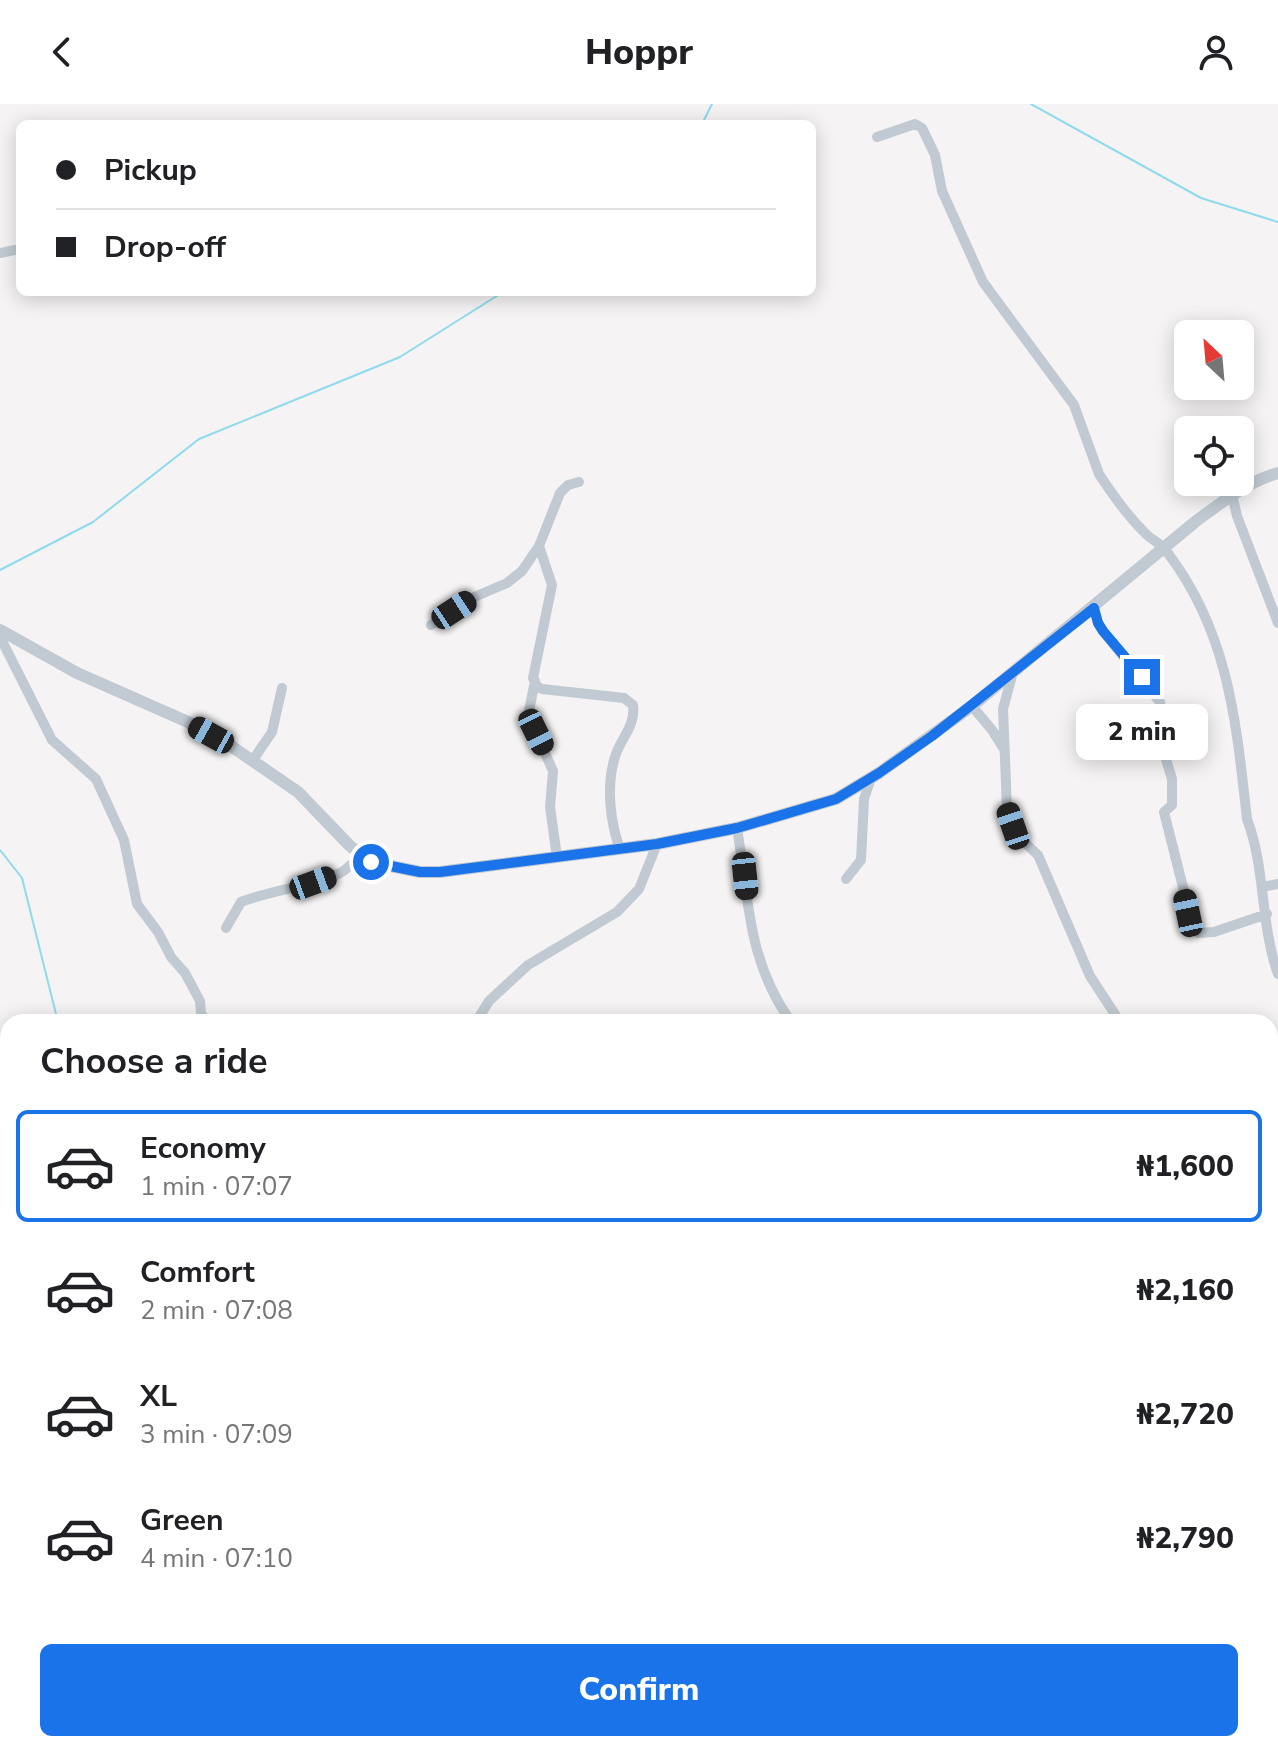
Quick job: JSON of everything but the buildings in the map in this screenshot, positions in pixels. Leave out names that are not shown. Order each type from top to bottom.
[{"type":"street","points":[[877,137],[915,124],[922,128],[938,163],[942,191],[983,282],[1074,405],[1099,474],[1131,519],[1164,548],[1189,584],[1224,665],[1232,698],[1247,819],[1253,836],[1278,974]]},
{"type":"street","points":[[1254,481],[1278,473]]},
{"type":"street","points":[[431,625],[472,598],[507,583],[522,571],[539,546],[560,493],[568,485],[579,482]]},
{"type":"street","points":[[0,630],[77,673],[188,722],[253,760],[298,792],[363,856],[383,866],[420,872],[465,870],[657,844],[737,828],[836,799],[871,778],[972,706],[1229,496]]},
{"type":"street","points":[[1232,496],[1237,516],[1278,623]]},
{"type":"street","points":[[539,546],[552,585],[528,716],[553,771],[550,807],[557,857]]},
{"type":"street","points":[[1094,608],[1103,631],[1160,702],[1155,723],[1172,779],[1172,805],[1164,812],[1193,927],[1198,933],[1214,932],[1267,914]]},
{"type":"street","points":[[0,637],[52,740],[96,779],[124,840],[137,904],[185,973],[200,1001],[202,1014]]},
{"type":"street","points":[[1013,671],[1003,709],[1006,753],[1004,788],[1013,826],[1018,836],[1038,855],[1090,976],[1115,1014]]},
{"type":"street","points":[[535,681],[542,689],[624,698],[633,705],[634,714],[625,740],[616,753],[610,776],[615,836],[620,849]]},
{"type":"street","points":[[253,760],[272,732],[282,688]]},
{"type":"street","points":[[972,706],[1006,753]]},
{"type":"street","points":[[846,879],[861,860],[864,799],[871,778]]},
{"type":"street","points":[[737,828],[755,945],[767,985],[786,1014]]},
{"type":"street","points":[[481,1014],[489,1001],[528,965],[617,912],[639,889],[657,844]]},
{"type":"street","points":[[226,928],[241,902],[340,873],[352,861],[363,856]]},
{"type":"street","points":[[1262,887],[1278,884]]},
{"type":"waterway","points":[[704,120],[712,104]]},
{"type":"waterway","points":[[1031,104],[1201,198],[1278,222]]},
{"type":"waterway","points":[[0,570],[93,522],[199,439],[400,357],[497,296]]},
{"type":"waterway","points":[[0,850],[22,878],[56,1014]]},
{"type":"route","points":[[371,862],[420,872],[440,872],[657,844],[737,828],[836,799],[932,736],[1094,608],[1103,631],[1142,677]]}]
